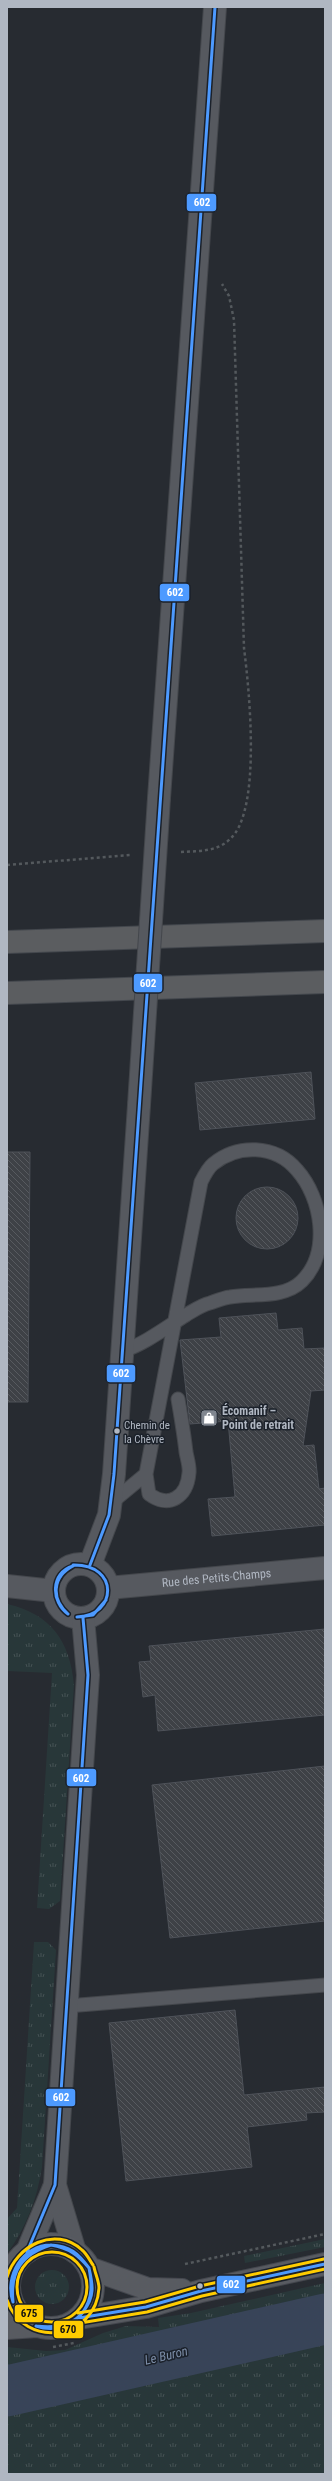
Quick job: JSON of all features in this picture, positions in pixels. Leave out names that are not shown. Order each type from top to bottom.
[{"type":"highway","points":[[7,942],[325,931]]},
{"type":"highway","points":[[7,993],[325,982]]},
{"type":"main road","points":[[37,2326],[23,2317],[12,2303],[9,2286],[10,2272],[26,2252],[45,2245],[66,2247],[75,2252],[89,2268],[93,2278],[92,2300],[79,2318]]},
{"type":"main road","points":[[7,2328],[37,2326],[46,2328],[63,2327],[79,2318],[146,2306],[201,2291],[325,2264]]},
{"type":"main road","points":[[89,2268],[148,2289],[201,2291]]},
{"type":"street","points":[[90,1565],[109,1515],[111,1503],[123,1351],[159,798],[214,7]]},
{"type":"street","points":[[80,1564],[90,1565],[99,1570],[108,1588],[107,1599],[102,1608],[94,1615],[83,1618],[72,1617],[63,1610],[56,1602],[54,1591],[56,1581],[62,1572],[70,1566],[80,1564]]},
{"type":"street","name":"Rue des Petits-Champs","points":[[108,1588],[325,1568]]},
{"type":"street","points":[[7,1586],[54,1591]]},
{"type":"street","points":[[26,2252],[55,2185],[88,1675],[83,1618]]},
{"type":"street","points":[[55,2185],[75,2252]]},
{"type":"lane","points":[[123,1351],[141,1344],[175,1322],[206,1304],[230,1297],[291,1289],[302,1281],[313,1267],[320,1246],[318,1209],[307,1184],[297,1169],[276,1154],[258,1149],[243,1150],[225,1156],[211,1165],[201,1182],[175,1322],[146,1474],[149,1494],[155,1499],[163,1502],[172,1501],[182,1492],[189,1474],[178,1400]]},
{"type":"lane","points":[[111,1503],[146,1474]]},
{"type":"lane","points":[[67,2006],[325,1985]]},
{"type":"path","points":[[173,853],[204,851],[218,847],[231,839],[244,815],[249,770],[249,690],[244,648],[234,320],[228,296],[222,283],[213,273],[196,261]]},
{"type":"path","points":[[7,865],[134,855]]},
{"type":"path","points":[[181,2265],[325,2234]]},
{"type":"green space","points":[[7,1604],[35,1615],[46,1622],[56,1632],[63,1643],[72,1669],[74,1685],[60,1901],[49,1909],[37,1908],[52,1673],[7,1671]]},
{"type":"green space","points":[[34,1942],[48,1942],[56,1950],[42,2167],[37,2191],[30,2213],[20,2234],[7,2254],[7,2219],[17,2208]]},
{"type":"green space","points":[[325,2239],[325,2247],[245,2263],[244,2256]]},
{"type":"green space","points":[[49,2270],[55,2270],[64,2275],[68,2281],[68,2293],[64,2299],[55,2304],[49,2304],[40,2299],[35,2290],[35,2284],[40,2275]]},
{"type":"green space","points":[[325,2283],[325,2474],[7,2474],[7,2347],[46,2351],[65,2350],[103,2333],[126,2326],[159,2327],[158,2318],[191,2313]]},
{"type":"building","points":[[311,1072],[315,1119],[200,1130],[195,1083]]},
{"type":"building","points":[[7,1152],[30,1152],[28,1402],[7,1402]]},
{"type":"building","points":[[267,1187],[284,1192],[289,1196],[293,1201],[298,1218],[293,1235],[289,1240],[284,1244],[267,1249],[250,1244],[245,1240],[241,1235],[236,1218],[241,1201],[245,1196],[250,1192]]},
{"type":"building","points":[[276,1313],[278,1330],[302,1328],[304,1349],[325,1348],[325,1390],[311,1391],[303,1446],[314,1445],[319,1489],[325,1488],[325,1525],[212,1536],[208,1499],[235,1497],[228,1421],[190,1424],[180,1340],[221,1337],[219,1318]]},
{"type":"building","points":[[325,1629],[325,1715],[158,1731],[155,1695],[143,1697],[139,1662],[151,1661],[149,1646]]},
{"type":"building","points":[[325,1766],[325,1921],[170,1938],[152,1785]]},
{"type":"building","points":[[235,2010],[244,2095],[325,2087],[325,2112],[306,2113],[307,2120],[247,2127],[252,2167],[126,2181],[109,2023]]},
{"type":"waterway","name":"Le Buron","points":[[7,2391],[325,2319]]},
{"type":"transit line","name":"602","points":[[90,1565],[109,1515],[114,1474],[215,7]]},
{"type":"transit line","name":"602","points":[[73,1565],[88,1567],[99,1573],[105,1581],[108,1590],[106,1600],[100,1608],[90,1614],[77,1617]]},
{"type":"transit line","name":"602","points":[[68,1614],[62,1609],[58,1602],[56,1588],[60,1575],[65,1570],[73,1566]]},
{"type":"transit line","name":"602","points":[[68,1614],[59,1602],[56,1588],[61,1576],[73,1566]]},
{"type":"transit line","name":"602","points":[[77,1617],[93,1615],[106,1600]]},
{"type":"transit line","name":"602","points":[[27,2252],[55,2185],[88,1675],[83,1618]]},
{"type":"transit line","name":"670","points":[[7,2277],[19,2256],[38,2242],[49,2239],[60,2239],[71,2243],[84,2252],[93,2265]]},
{"type":"transit line","name":"602","points":[[13,2302],[11,2282],[18,2264],[24,2256],[32,2250],[41,2246],[51,2245]]},
{"type":"transit line","name":"602","points":[[13,2302],[14,2281],[20,2265],[32,2253],[51,2245]]},
{"type":"transit line","name":"602","points":[[51,2245],[63,2248],[73,2253],[89,2268]]},
{"type":"transit line","name":"602","points":[[51,2245],[63,2247],[73,2251],[89,2268]]},
{"type":"transit line","name":"675","points":[[45,2252],[59,2252],[72,2258],[81,2267],[87,2280],[87,2287],[85,2300],[77,2312],[59,2322],[45,2322],[32,2316],[23,2307],[17,2294],[17,2280],[23,2267],[32,2258],[45,2252]]},
{"type":"transit line","name":"675","points":[[78,2313],[145,2302],[200,2286],[324,2259]]},
{"type":"transit line","name":"602","points":[[79,2318],[146,2307],[201,2291],[325,2264]]},
{"type":"transit line","name":"670","points":[[7,2300],[16,2316],[28,2327],[43,2332],[58,2332],[73,2328],[86,2319],[95,2305],[99,2288],[94,2267]]},
{"type":"transit line","name":"602","points":[[83,2312],[89,2301],[91,2291],[89,2268]]},
{"type":"transit line","name":"602","points":[[83,2312],[90,2301],[92,2291],[89,2268]]},
{"type":"transit line","name":"670","points":[[80,2323],[147,2312],[202,2296],[325,2269]]},
{"type":"transit line","name":"602","points":[[36,2326],[49,2327],[68,2324],[79,2317],[83,2312]]},
{"type":"transit line","name":"602","points":[[36,2326],[42,2328],[62,2327],[74,2321],[83,2312]]},
{"type":"place","name":"Écomanif – Point de retrait","points":[[209,1418]]},
{"type":"place","name":"Chemin de la Chèvre","points":[[117,1431]]}]
